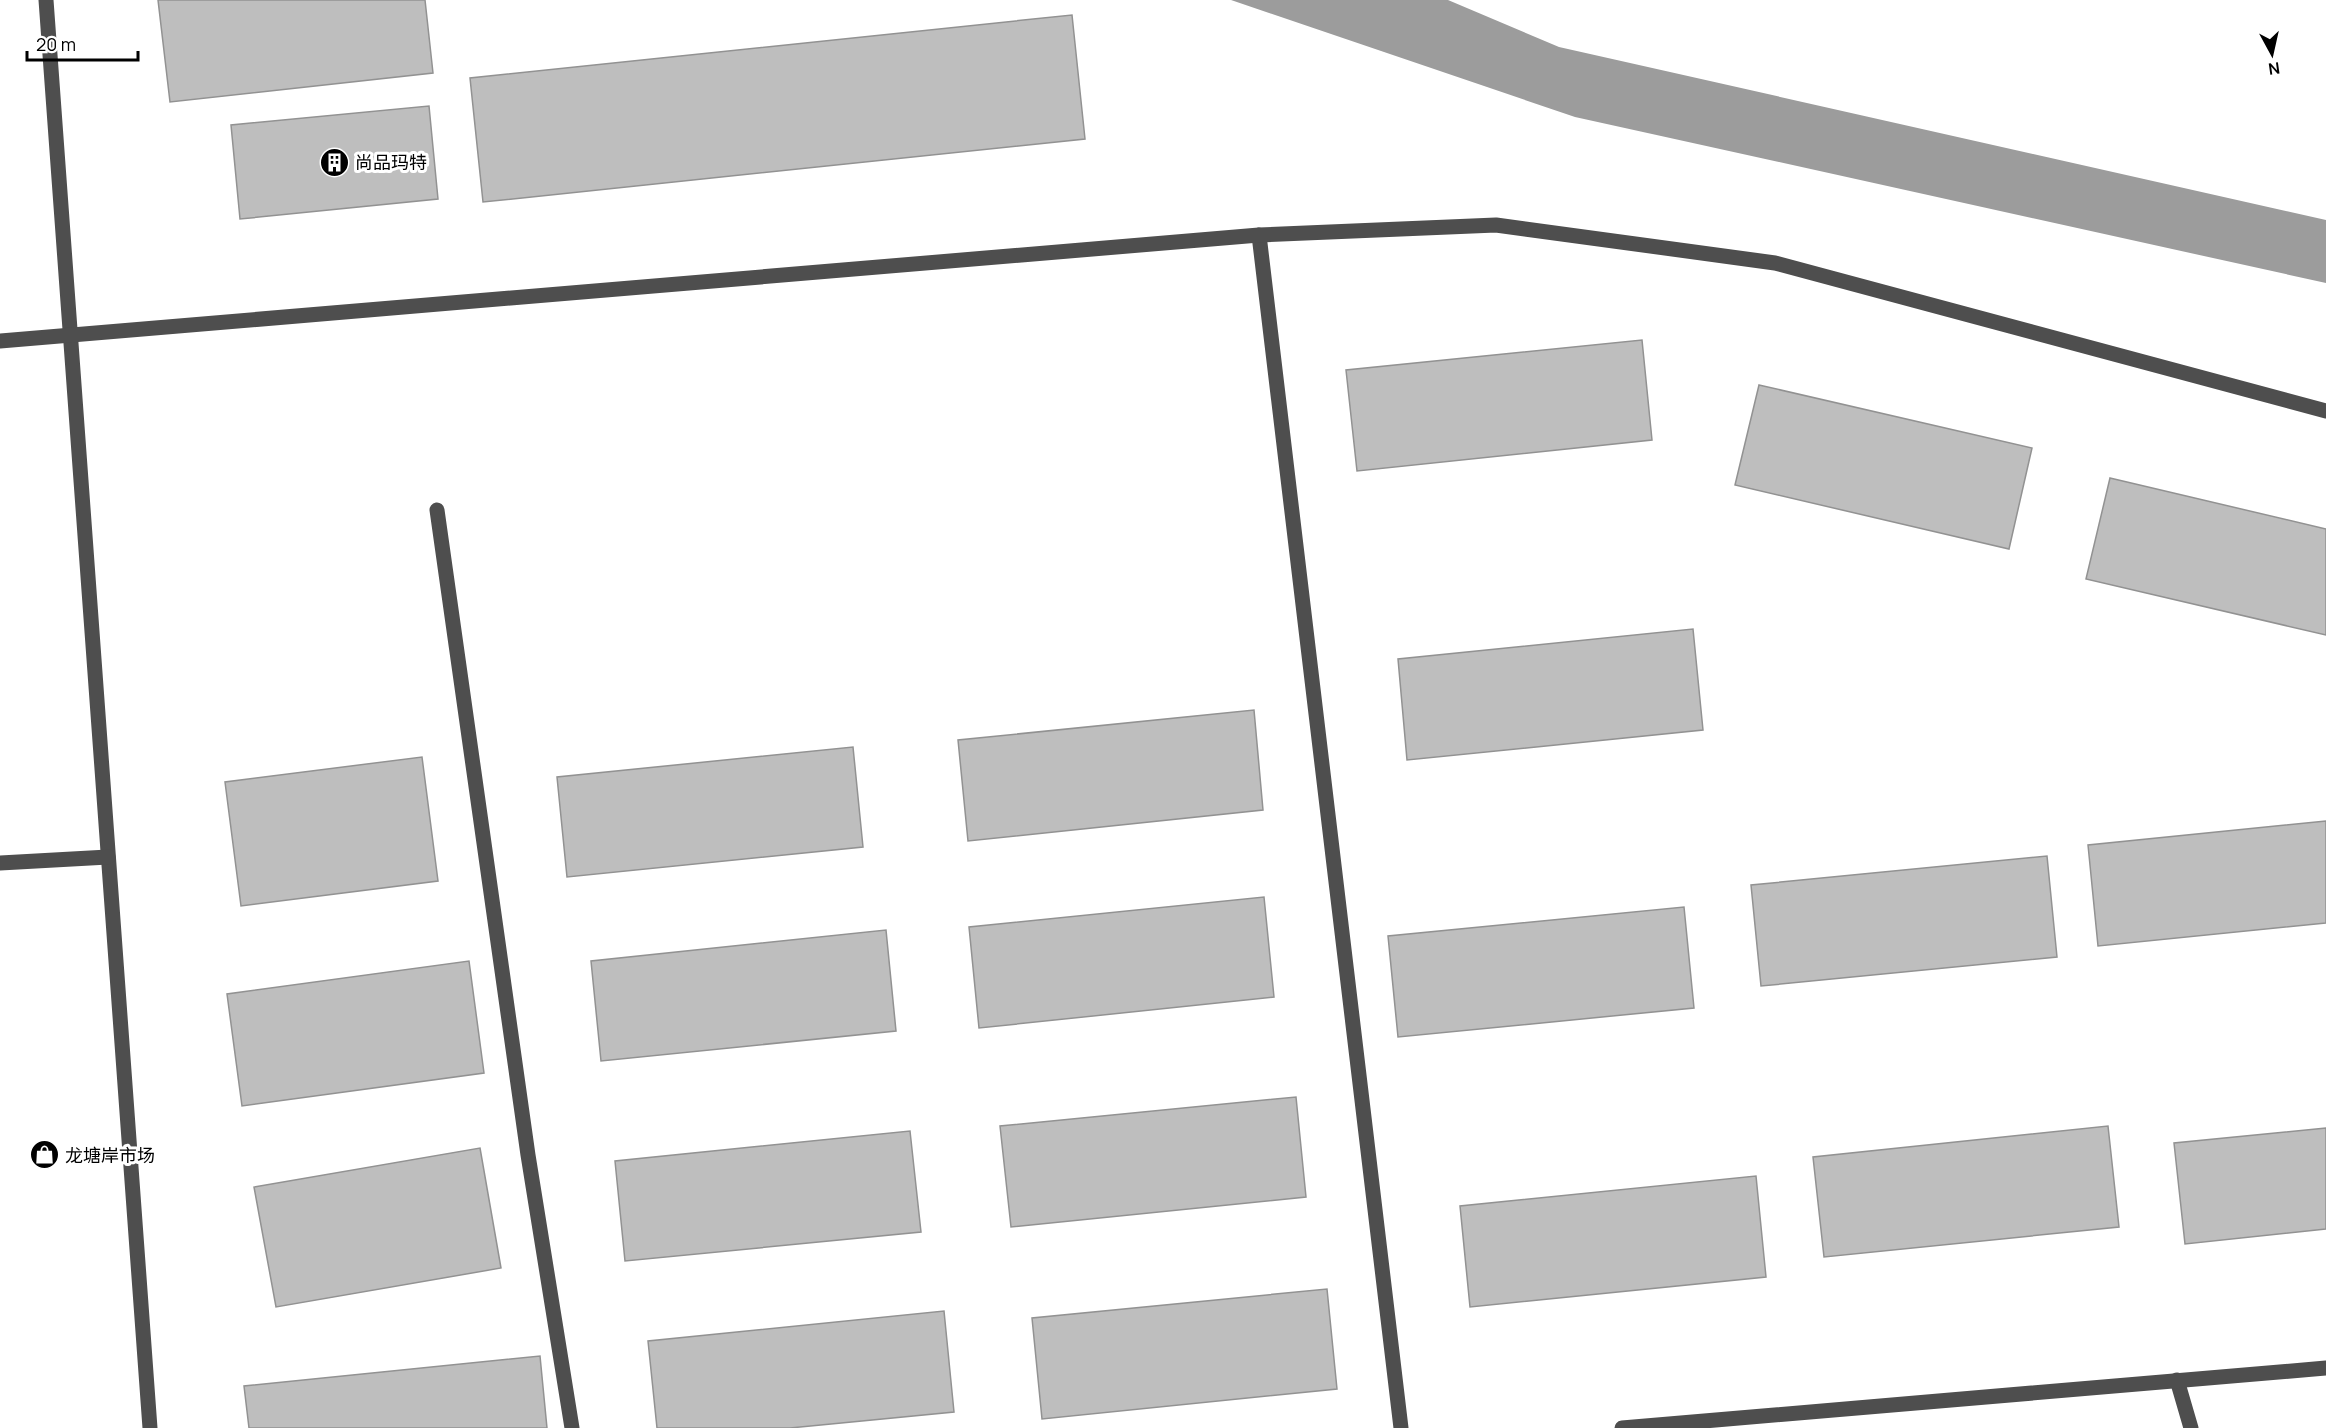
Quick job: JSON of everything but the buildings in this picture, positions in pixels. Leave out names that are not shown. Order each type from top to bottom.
[{"type":"street","points":[[46,0],[150,1428]]},
{"type":"street","points":[[0,341],[69,337],[1259,235],[1496,225],[1774,263],[2326,411]]},
{"type":"street","points":[[1259,235],[1401,1428]]},
{"type":"street","points":[[437,510],[528,1155],[572,1428]]},
{"type":"street","points":[[0,863],[108,857]]},
{"type":"street","points":[[1622,1428],[2326,1368]]},
{"type":"street","points":[[2176,1380],[2191,1428]]},
{"type":"shaded area","points":[[1231,0],[1448,0],[1559,47],[2326,220],[2326,283],[1575,117]]},
{"type":"place","name":"尚品玛特","points":[[334,162]]},
{"type":"place","name":"龙塘岸市场","points":[[44,1155]]}]
